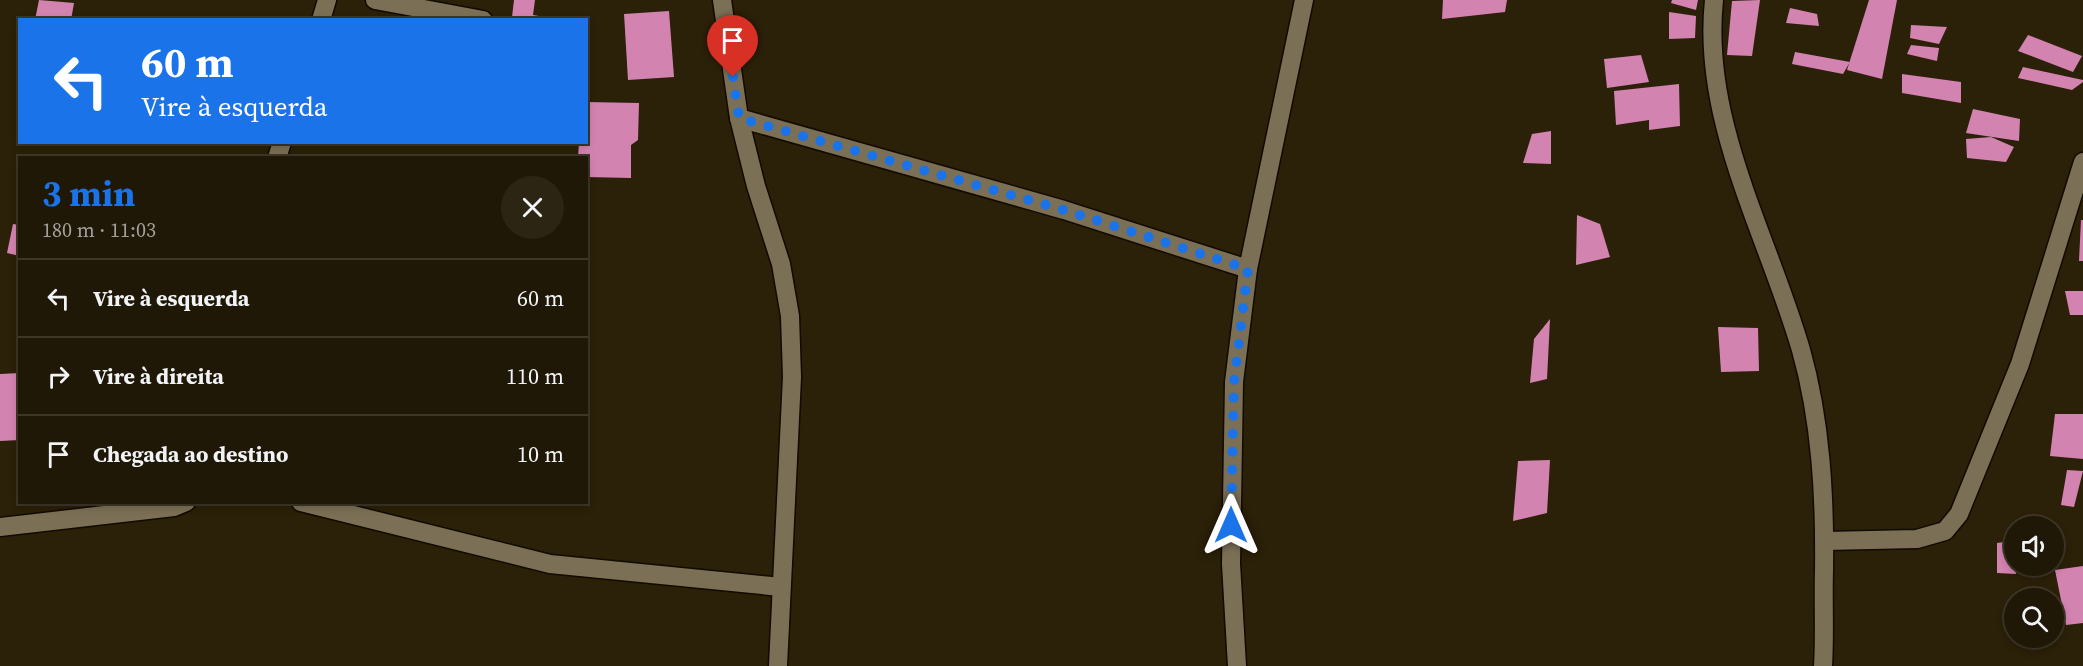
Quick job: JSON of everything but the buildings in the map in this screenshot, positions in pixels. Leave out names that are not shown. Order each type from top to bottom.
[{"type":"street","points":[[322,18],[327,0]]},
{"type":"street","points":[[375,0],[472,18]]},
{"type":"street","points":[[722,0],[739,118],[756,186],[781,264],[790,316],[792,377],[778,666]]},
{"type":"street","points":[[1237,666],[1231,564],[1234,382],[1248,269],[1304,0]]},
{"type":"street","points":[[1714,0],[1711,26],[1714,77],[1746,193],[1779,279],[1802,353],[1818,433],[1825,541],[1823,666]]},
{"type":"street","points":[[739,118],[1064,210],[1248,269]]},
{"type":"street","points":[[1825,541],[1917,539],[1945,531],[1959,514],[2020,364],[2083,162]]},
{"type":"street","points":[[0,526],[174,507],[181,504]]},
{"type":"street","points":[[308,504],[550,564],[781,587]]},
{"type":"route","points":[[733,77],[739,118],[1064,210],[1248,269],[1234,382],[1231,525]]}]
